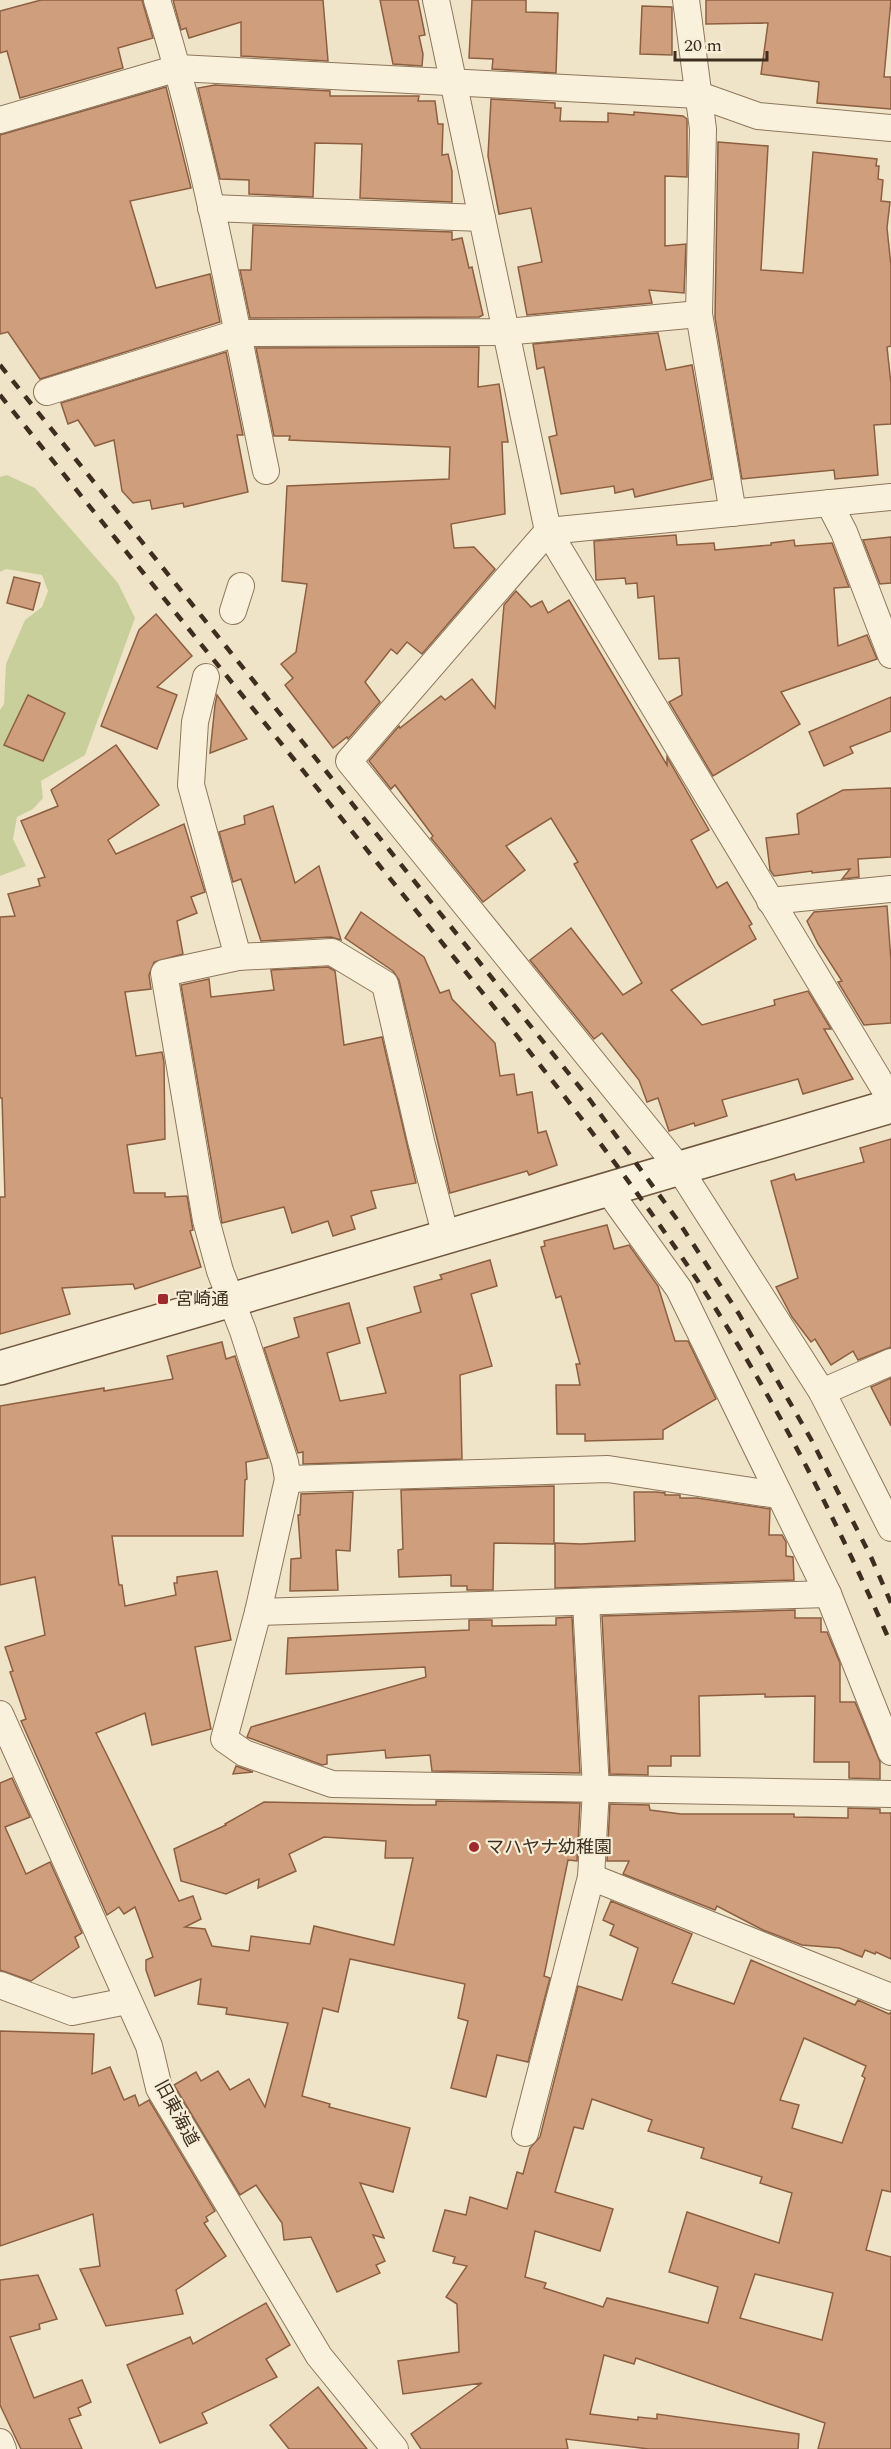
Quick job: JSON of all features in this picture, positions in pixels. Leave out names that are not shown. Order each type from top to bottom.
[{"type":"street","points":[[157,0],[178,68],[211,208],[266,471]]},
{"type":"street","points":[[436,0],[548,531],[891,1101]]},
{"type":"street","points":[[686,0],[703,129],[699,315],[733,513]]},
{"type":"street","points":[[0,120],[178,68],[699,95],[758,116],[891,128]]},
{"type":"street","points":[[211,208],[482,218]]},
{"type":"street","points":[[47,392],[237,333],[506,332],[699,315]]},
{"type":"street","points":[[891,497],[548,531],[349,761],[679,1168],[822,1392],[891,1528]]},
{"type":"street","points":[[829,503],[844,532],[891,655]]},
{"type":"street","points":[[233,611],[241,586]]},
{"type":"street","points":[[206,677],[195,722],[191,785],[238,957]]},
{"type":"street","points":[[770,901],[891,889]]},
{"type":"street","points":[[446,1237],[421,1141],[385,984],[332,952],[238,957],[164,973],[199,1184],[219,1271],[243,1331],[285,1462],[288,1479],[258,1612],[224,1739],[244,1753],[332,1784],[891,1794]]},
{"type":"street","points":[[0,1368],[891,1106]]},
{"type":"street","points":[[608,1189],[679,1289],[777,1495],[828,1594],[891,1752]]},
{"type":"street","points":[[822,1392],[891,1362]]},
{"type":"street","points":[[288,1479],[608,1469],[777,1495]]},
{"type":"street","points":[[258,1612],[828,1594]]},
{"type":"street","points":[[525,2133],[591,1877],[596,1789],[586,1602]]},
{"type":"street","name":"旧東海道","points":[[0,1714],[149,2046],[159,2088],[313,2346],[395,2449]]},
{"type":"street","points":[[591,1877],[891,1998]]},
{"type":"street","points":[[0,1985],[72,2012],[127,2001]]},
{"type":"street","points":[[0,2442],[3,2449]]},
{"type":"green space","points":[[7,475],[35,488],[118,583],[135,618],[85,755],[41,781],[43,798],[33,809],[17,817],[13,839],[26,866],[0,876],[0,710],[4,704],[6,664],[25,620],[42,607],[48,591],[42,575],[6,569],[0,572],[0,477]]},
{"type":"building","points":[[41,0],[142,0],[153,38],[118,48],[123,68],[20,98],[7,51],[0,53],[0,11]]},
{"type":"building","points":[[173,0],[323,0],[328,61],[241,56],[241,22],[189,38],[186,28],[181,30]]},
{"type":"building","points":[[380,0],[418,0],[425,35],[419,36],[423,54],[422,66],[393,64]]},
{"type":"building","points":[[472,0],[526,0],[526,12],[558,13],[556,73],[492,69],[493,59],[469,58]]},
{"type":"building","points":[[706,0],[891,0],[884,77],[891,77],[891,109],[817,103],[819,82],[761,74],[768,23],[706,24]]},
{"type":"building","points":[[642,6],[672,7],[672,55],[640,54]]},
{"type":"building","points":[[215,85],[330,91],[330,96],[419,96],[418,101],[435,101],[438,124],[443,124],[442,155],[448,154],[452,171],[452,202],[360,198],[362,144],[315,143],[313,197],[249,194],[249,180],[220,179],[198,88]]},
{"type":"building","points":[[166,87],[191,188],[130,201],[156,288],[210,274],[220,322],[40,379],[8,332],[0,334],[0,135]]},
{"type":"building","points":[[491,99],[555,103],[555,108],[561,108],[560,121],[608,122],[608,113],[634,115],[634,112],[683,116],[687,119],[687,177],[665,176],[665,246],[686,244],[684,293],[649,290],[652,303],[527,315],[518,267],[542,262],[531,208],[499,214],[488,156]]},
{"type":"building","points":[[718,142],[768,146],[761,270],[803,273],[813,152],[877,159],[878,179],[883,180],[881,201],[890,202],[887,228],[891,266],[891,346],[887,347],[891,384],[891,424],[874,425],[878,475],[835,479],[834,470],[742,479],[715,318]]},
{"type":"building","points":[[253,225],[452,232],[452,240],[462,238],[469,268],[472,267],[483,315],[479,317],[250,318],[240,270],[251,270]]},
{"type":"building","points":[[658,333],[666,370],[692,365],[712,479],[635,497],[633,489],[615,493],[614,486],[561,494],[549,437],[557,435],[544,367],[537,369],[533,344]]},
{"type":"building","points":[[479,347],[478,387],[499,384],[501,396],[508,442],[502,442],[505,514],[451,524],[454,548],[474,547],[495,569],[422,654],[407,642],[397,654],[391,649],[365,682],[380,702],[348,739],[347,737],[333,748],[285,685],[293,678],[281,664],[296,652],[307,584],[282,581],[287,486],[449,479],[450,447],[289,440],[290,436],[274,436],[256,348]]},
{"type":"building","points":[[226,352],[243,435],[237,435],[248,492],[184,507],[183,503],[152,509],[150,500],[133,503],[122,491],[114,440],[95,446],[78,420],[68,424],[61,403]]},
{"type":"building","points":[[676,535],[677,545],[714,543],[715,550],[771,545],[771,543],[794,540],[795,546],[832,543],[849,587],[834,588],[838,646],[867,635],[877,659],[781,692],[800,724],[713,776],[669,702],[682,695],[679,658],[659,659],[654,596],[638,598],[637,583],[626,584],[625,578],[596,580],[594,541]]},
{"type":"building","points":[[891,537],[891,583],[880,584],[863,540]]},
{"type":"building","points":[[14,577],[40,583],[33,610],[7,603]]},
{"type":"building","points":[[516,591],[531,607],[542,601],[548,613],[569,600],[667,765],[667,757],[709,830],[691,840],[717,888],[727,882],[752,924],[749,926],[756,939],[671,990],[702,1025],[775,1005],[774,1000],[808,991],[831,1029],[824,1029],[853,1079],[803,1094],[798,1079],[722,1100],[727,1116],[669,1131],[658,1098],[647,1102],[639,1080],[602,1033],[594,1039],[530,960],[571,928],[623,995],[642,983],[574,864],[578,862],[551,818],[506,846],[525,870],[483,902],[431,838],[433,836],[395,785],[391,789],[369,761],[399,726],[400,728],[441,696],[445,700],[472,679],[495,708],[504,605]]},
{"type":"building","points":[[156,614],[192,656],[157,687],[177,695],[157,749],[101,726],[139,630]]},
{"type":"building","points":[[28,695],[65,713],[43,761],[4,745]]},
{"type":"building","points":[[217,695],[247,739],[210,753],[215,705]]},
{"type":"building","points":[[891,697],[891,731],[850,747],[853,753],[824,766],[809,732]]},
{"type":"building","points":[[116,745],[159,805],[108,840],[116,854],[184,824],[205,892],[191,897],[197,913],[177,921],[183,954],[154,962],[149,975],[151,989],[125,992],[136,1056],[162,1052],[164,1062],[165,1139],[127,1145],[134,1193],[165,1193],[165,1197],[187,1196],[193,1230],[190,1231],[201,1267],[135,1289],[133,1284],[62,1288],[70,1314],[0,1334],[0,1197],[5,1197],[2,1098],[0,1098],[0,917],[15,916],[8,894],[40,886],[38,879],[45,877],[21,821],[58,806],[51,790]]},
{"type":"building","points":[[891,788],[891,857],[858,859],[859,877],[842,879],[850,869],[774,876],[770,870],[766,838],[799,834],[797,814],[843,790]]},
{"type":"building","points":[[273,806],[295,883],[319,866],[341,940],[331,937],[261,941],[241,879],[233,882],[219,832],[245,824],[244,816]]},
{"type":"building","points":[[887,906],[891,961],[891,1023],[864,1025],[838,982],[842,981],[818,944],[807,921],[814,912]]},
{"type":"building","points":[[361,912],[424,957],[440,993],[449,990],[452,999],[495,1043],[500,1076],[514,1074],[517,1095],[532,1092],[538,1133],[546,1131],[557,1165],[529,1175],[527,1171],[450,1193],[399,980],[393,971],[345,938]]},
{"type":"building","points":[[328,967],[335,971],[344,1045],[382,1037],[416,1183],[371,1191],[376,1208],[351,1216],[355,1229],[333,1236],[328,1221],[292,1233],[284,1207],[222,1223],[181,985],[209,979],[211,997],[274,990],[271,970]]},
{"type":"building","points":[[891,1139],[891,1347],[858,1360],[853,1351],[831,1365],[815,1339],[811,1342],[792,1317],[776,1287],[798,1278],[771,1181],[794,1174],[796,1180],[864,1162],[860,1148]]},
{"type":"building","points":[[607,1225],[614,1249],[629,1245],[658,1286],[675,1341],[688,1341],[716,1399],[663,1430],[663,1439],[585,1441],[585,1434],[557,1434],[556,1385],[580,1385],[576,1364],[580,1364],[561,1296],[556,1298],[541,1247],[545,1246],[544,1241]]},
{"type":"building","points":[[490,1260],[497,1286],[471,1294],[492,1366],[460,1375],[462,1459],[303,1464],[303,1452],[298,1453],[264,1348],[299,1337],[294,1318],[349,1303],[360,1343],[327,1353],[340,1401],[386,1393],[367,1328],[421,1312],[414,1287],[442,1279],[440,1275]]},
{"type":"building","points":[[222,1342],[226,1359],[235,1356],[268,1458],[246,1462],[243,1536],[112,1536],[119,1585],[122,1585],[125,1606],[176,1595],[174,1583],[177,1583],[177,1577],[217,1571],[231,1640],[195,1647],[211,1729],[152,1745],[145,1713],[96,1733],[179,1901],[193,1896],[201,1919],[185,1927],[205,1929],[212,1946],[249,1951],[251,1936],[310,1944],[314,1926],[394,1945],[413,1858],[385,1858],[386,1841],[324,1837],[289,1854],[296,1871],[258,1888],[259,1879],[226,1894],[181,1881],[174,1849],[226,1825],[264,1802],[414,1805],[436,1805],[436,1801],[580,1803],[577,1861],[568,1860],[544,1976],[550,1978],[528,2062],[497,2055],[486,2097],[451,2088],[468,2021],[458,2018],[465,1984],[350,1959],[338,2012],[323,2008],[302,2096],[330,2104],[329,2107],[410,2128],[393,2192],[360,2183],[384,2238],[373,2235],[385,2261],[376,2265],[380,2273],[337,2292],[311,2237],[284,2240],[282,2223],[256,2185],[240,2195],[174,2085],[196,2072],[201,2081],[218,2071],[230,2090],[249,2079],[265,2107],[288,2023],[226,2014],[227,2008],[198,2004],[201,1979],[155,1996],[146,1970],[146,1960],[153,1957],[135,1907],[124,1914],[119,1907],[107,1915],[21,1721],[26,1719],[10,1672],[13,1671],[5,1647],[45,1635],[35,1577],[0,1585],[0,1406],[173,1379],[167,1356]]},
{"type":"building","points":[[891,1378],[891,1426],[871,1387]]},
{"type":"building","points":[[554,1486],[554,1544],[494,1543],[493,1590],[467,1590],[467,1586],[451,1586],[451,1575],[399,1577],[398,1550],[403,1549],[401,1490]]},
{"type":"building","points":[[353,1492],[350,1551],[336,1550],[338,1590],[290,1591],[291,1559],[301,1558],[298,1515],[300,1515],[301,1494]]},
{"type":"building","points":[[634,1492],[665,1493],[665,1495],[680,1495],[680,1498],[697,1498],[770,1509],[769,1535],[782,1535],[786,1542],[786,1556],[793,1557],[794,1580],[555,1588],[555,1543],[635,1541]]},
{"type":"building","points":[[795,1610],[795,1618],[821,1618],[821,1632],[827,1632],[840,1663],[840,1702],[855,1702],[880,1762],[880,1779],[849,1778],[849,1762],[814,1762],[815,1696],[765,1697],[765,1694],[699,1696],[700,1756],[671,1756],[671,1766],[648,1766],[648,1775],[610,1774],[602,1616]]},
{"type":"building","points":[[572,1617],[580,1773],[432,1771],[430,1755],[386,1758],[385,1750],[327,1755],[327,1764],[322,1765],[247,1737],[251,1727],[426,1677],[425,1667],[286,1674],[288,1638],[469,1630],[469,1620],[492,1620],[492,1626],[556,1625],[556,1618]]},
{"type":"building","points":[[236,1766],[239,1767],[253,1772],[233,1774]]},
{"type":"building","points":[[12,1778],[30,1817],[5,1827],[26,1874],[50,1862],[82,1933],[75,1937],[79,1947],[31,1981],[0,1970],[0,1783]]},
{"type":"building","points":[[610,1804],[649,1805],[650,1810],[681,1814],[794,1814],[794,1817],[848,1818],[848,1808],[880,1809],[880,1813],[891,1813],[891,1959],[865,1950],[862,1957],[839,1948],[802,1945],[763,1930],[717,1906],[715,1910],[623,1874],[629,1861],[607,1861]]},
{"type":"building","points":[[611,1901],[692,1934],[672,1983],[734,2004],[751,1960],[855,2005],[858,2000],[889,2014],[891,2012],[891,2192],[882,2190],[866,2250],[891,2257],[891,2449],[818,2449],[825,2423],[636,2358],[634,2364],[604,2355],[590,2414],[638,2420],[638,2417],[657,2419],[657,2414],[799,2434],[798,2449],[649,2449],[566,2439],[568,2449],[421,2449],[411,2434],[482,2383],[403,2394],[398,2361],[459,2352],[457,2304],[446,2297],[467,2266],[453,2263],[455,2257],[433,2251],[445,2210],[466,2215],[470,2197],[507,2209],[517,2172],[523,2174],[530,2148],[540,2137],[578,1986],[622,2000],[638,1948],[610,1935],[614,1925],[603,1920]],"holes":[[[804,2038],[866,2066],[862,2076],[865,2078],[842,2143],[792,2128],[799,2105],[780,2100]],[[592,2099],[652,2120],[648,2131],[704,2148],[701,2158],[762,2177],[760,2183],[792,2193],[779,2243],[687,2212],[669,2272],[718,2287],[708,2323],[607,2298],[603,2307],[544,2288],[546,2283],[525,2277],[535,2231],[600,2251],[613,2209],[555,2192],[574,2127],[583,2129]],[[755,2274],[833,2293],[822,2340],[740,2318]]]},
{"type":"building","points":[[0,2031],[94,2034],[92,2074],[110,2067],[124,2100],[135,2095],[139,2106],[149,2100],[215,2211],[206,2217],[208,2221],[204,2223],[226,2256],[176,2290],[183,2314],[106,2326],[80,2269],[100,2266],[93,2214],[0,2246]]},
{"type":"building","points":[[38,2275],[57,2319],[39,2324],[40,2329],[10,2337],[34,2398],[82,2380],[91,2402],[78,2408],[81,2415],[69,2419],[82,2449],[21,2449],[0,2405],[0,2280]]},
{"type":"building","points":[[266,2303],[290,2345],[266,2359],[277,2377],[202,2413],[207,2423],[160,2443],[127,2365],[190,2337],[193,2344]]},
{"type":"building","points":[[318,2387],[367,2449],[289,2449],[270,2425]]},
{"type":"railway","points":[[0,365],[590,1100],[676,1218],[739,1314],[812,1441],[871,1557],[891,1603]]},
{"type":"railway","points":[[0,395],[494,1007],[642,1200],[708,1297],[766,1393],[844,1542],[891,1644]]},
{"type":"place","name":"宮崎通","points":[[163,1299]]},
{"type":"place","name":"マハヤナ幼稚園","points":[[474,1847]]}]
